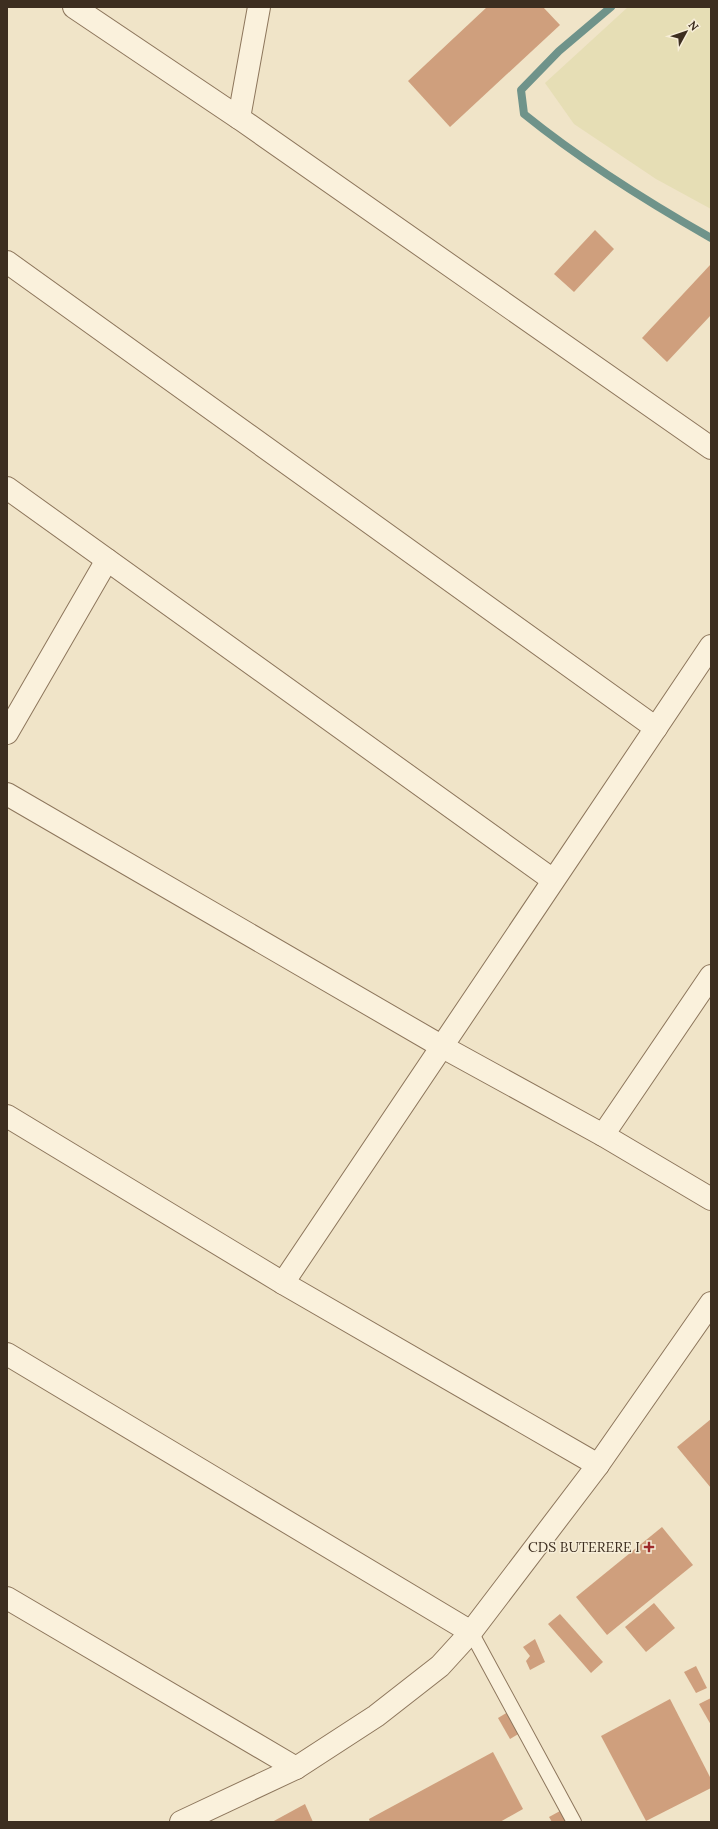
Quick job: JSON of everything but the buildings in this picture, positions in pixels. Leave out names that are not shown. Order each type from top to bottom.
[{"type":"street","points":[[74,7],[239,118],[711,448]]},
{"type":"street","points":[[239,118],[259,7]]},
{"type":"street","points":[[7,262],[656,728]]},
{"type":"street","points":[[7,488],[553,880]]},
{"type":"street","points":[[7,732],[107,560]]},
{"type":"street","points":[[283,1283],[711,646]]},
{"type":"street","points":[[7,794],[441,1046],[603,1135],[711,1199]]},
{"type":"street","points":[[603,1135],[711,976]]},
{"type":"street","points":[[7,1116],[283,1283],[598,1465]]},
{"type":"street","points":[[180,1822],[296,1768],[388,1707],[440,1666],[471,1632],[598,1465],[711,1303]]},
{"type":"street","points":[[7,1354],[471,1632]]},
{"type":"street","points":[[7,1598],[296,1768]]},
{"type":"lane","points":[[471,1632],[574,1822]]},
{"type":"shaded area","points":[[628,7],[711,7],[711,209],[656,179],[574,124],[545,83]]},
{"type":"waterway","points":[[611,7],[559,51],[521,90],[524,114],[615,180],[711,238]]},
{"type":"place","name":"CDS BUTERERE I","points":[[649,1547]]}]
